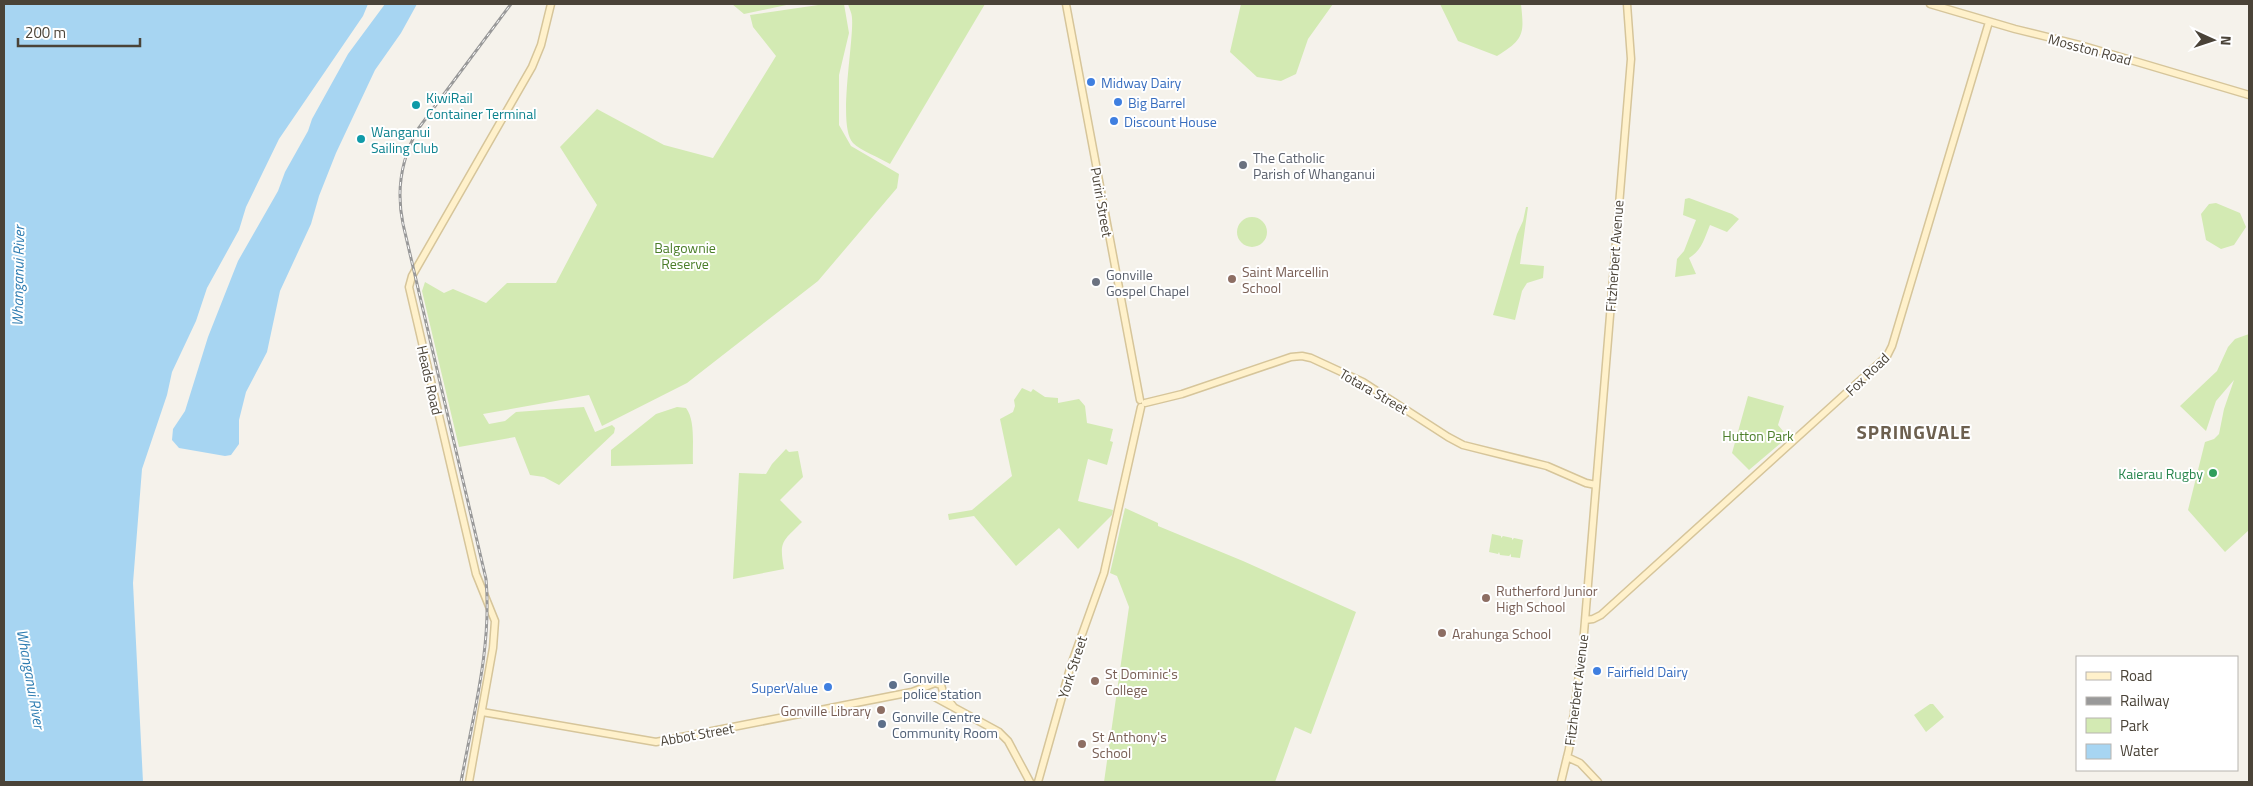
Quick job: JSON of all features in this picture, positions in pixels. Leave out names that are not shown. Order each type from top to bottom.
[{"type":"street","name":"Heads Road","points":[[469,782],[493,648],[495,621],[476,574],[410,287],[412,276],[532,67],[541,45],[551,4]]},
{"type":"street","name":"Puriri Street","points":[[1066,4],[1142,404],[1109,553]]},
{"type":"street","name":"Fitzherbert Avenue","points":[[1562,782],[1585,620],[1630,59],[1627,4]]},
{"type":"street","name":"Mosston Road","points":[[1930,4],[1990,22],[2080,45],[2249,95]]},
{"type":"street","name":"Fox Road","points":[[1585,620],[1601,615],[1887,356],[1903,312],[1990,22]]},
{"type":"street","name":"Totara Street","points":[[1142,404],[1189,391],[1291,357],[1306,356],[1371,386],[1458,443],[1546,466],[1586,482],[1596,484]]},
{"type":"street","name":"Fitzherbert Avenue","points":[[1586,482],[1592,494],[1594,508]]},
{"type":"street","name":"York Street","points":[[1038,782],[1071,665],[1109,553]]},
{"type":"street","name":"Abbot Street","points":[[482,712],[656,742],[912,692],[933,684]]},
{"type":"street","points":[[943,692],[933,696],[929,689],[933,684],[941,685],[943,692],[953,706]]},
{"type":"street","name":"Abbot Street","points":[[912,692],[933,696],[993,728],[1006,738],[1030,782]]},
{"type":"street","points":[[1567,757],[1580,763],[1598,782]]},
{"type":"green space","points":[[732,4],[791,4],[744,14]]},
{"type":"green space","name":"Balgownie Reserve","points":[[825,4],[844,4],[849,33],[839,75],[839,125],[851,146],[899,174],[897,188],[818,281],[687,383],[602,426],[589,395],[483,414],[489,424],[505,421],[516,412],[584,407],[595,432],[612,425],[615,428],[614,433],[559,485],[544,477],[530,475],[515,437],[459,447],[422,291],[425,282],[444,293],[453,289],[486,303],[507,283],[556,283],[597,205],[560,147],[597,109],[664,145],[713,158],[776,56],[753,27],[750,15]]},
{"type":"green space","points":[[848,4],[985,4],[890,164],[856,146],[848,134],[846,103],[852,18]]},
{"type":"green space","points":[[1241,4],[1333,4],[1308,39],[1296,74],[1281,81],[1257,77],[1230,52]]},
{"type":"green space","points":[[1440,4],[1521,4],[1521,34],[1513,45],[1497,56],[1458,41]]},
{"type":"green space","points":[[1689,198],[1732,214],[1739,219],[1727,232],[1710,225],[1700,248],[1689,258],[1696,274],[1675,277],[1677,259],[1684,251],[1696,220],[1683,215],[1685,199]]},
{"type":"green space","points":[[2216,203],[2240,213],[2246,227],[2234,245],[2221,249],[2206,240],[2201,214],[2209,204]]},
{"type":"green space","points":[[1526,207],[1528,207],[1520,264],[1544,266],[1543,278],[1527,283],[1522,291],[1515,320],[1493,315]]},
{"type":"green space","points":[[1252,217],[1263,221],[1267,232],[1263,243],[1252,247],[1241,243],[1237,232],[1241,221]]},
{"type":"green space","points":[[2249,334],[2249,530],[2225,552],[2188,510],[2205,442],[2214,439],[2219,434],[2224,409],[2234,380],[2216,401],[2206,431],[2180,406],[2217,371],[2228,347],[2235,339]]},
{"type":"green space","points":[[1022,388],[1031,392],[1033,389],[1045,397],[1058,398],[1058,403],[1079,399],[1085,406],[1087,423],[1113,429],[1110,441],[1113,442],[1107,465],[1088,459],[1078,501],[1113,510],[1112,515],[1078,549],[1059,528],[1016,566],[974,516],[949,520],[948,514],[972,510],[1012,476],[1000,419],[1013,412],[1014,400]]},
{"type":"green space","name":"Hutton Park","points":[[1748,396],[1784,406],[1778,425],[1788,437],[1749,470],[1732,453]]},
{"type":"green space","points":[[677,407],[686,408],[691,420],[693,464],[611,466],[611,450],[656,414]]},
{"type":"green space","points":[[786,449],[789,452],[798,451],[803,477],[780,500],[802,522],[786,538],[782,547],[784,569],[733,579],[739,473],[766,474],[772,464]]},
{"type":"green space","points":[[1125,508],[1158,523],[1158,526],[1243,561],[1356,612],[1311,734],[1295,727],[1275,782],[1104,782],[1129,607],[1117,576],[1110,573]]},
{"type":"green space","points":[[1492,534],[1501,536],[1501,538],[1503,536],[1512,538],[1512,540],[1514,538],[1523,540],[1520,558],[1511,557],[1511,554],[1509,556],[1500,555],[1499,552],[1498,554],[1489,552]]},
{"type":"green space","points":[[1930,704],[1933,704],[1944,717],[1926,732],[1914,715]]},
{"type":"water","name":"Whanganui River","points":[[4,4],[368,4],[363,16],[279,139],[246,207],[239,230],[207,288],[196,321],[172,372],[167,395],[142,469],[133,583],[143,782],[4,782]]},
{"type":"water","points":[[385,4],[417,4],[401,33],[375,70],[336,153],[319,196],[311,224],[280,291],[267,352],[246,392],[239,420],[239,444],[231,455],[225,456],[179,448],[172,440],[173,429],[185,411],[208,337],[238,261],[278,191],[285,172],[308,131],[312,119],[348,54]]},
{"type":"railway","points":[[461,782],[484,655],[487,604],[486,579],[403,224],[400,187],[404,163],[418,129],[511,4]]},
{"type":"place","name":"Midway Dairy","points":[[1091,82]]},
{"type":"place","name":"Big Barrel","points":[[1118,102]]},
{"type":"place","name":"KiwiRail Container Terminal","points":[[416,105]]},
{"type":"place","name":"Discount House","points":[[1114,121]]},
{"type":"place","name":"Wanganui Sailing Club","points":[[361,139]]},
{"type":"place","name":"The Catholic Parish of Whanganui","points":[[1243,165]]},
{"type":"place","name":"Saint Marcellin School","points":[[1232,279]]},
{"type":"place","name":"Gonville Gospel Chapel","points":[[1096,282]]},
{"type":"place","name":"Kaierau Rugby","points":[[2213,473]]},
{"type":"place","name":"Rutherford Junior High School","points":[[1486,598]]},
{"type":"place","name":"Arahunga School","points":[[1442,633]]},
{"type":"place","name":"Fairfield Dairy","points":[[1597,671]]},
{"type":"place","name":"St Dominic's College","points":[[1095,681]]},
{"type":"place","name":"Gonville police station","points":[[893,685]]},
{"type":"place","name":"SuperValue","points":[[828,687]]},
{"type":"place","name":"Gonville Library","points":[[881,710]]},
{"type":"place","name":"Gonville Centre Community Room","points":[[882,724]]},
{"type":"place","name":"St Anthony's School","points":[[1082,744]]},
{"type":"district","name":"SPRINGVALE","points":[[1914,431]]}]
